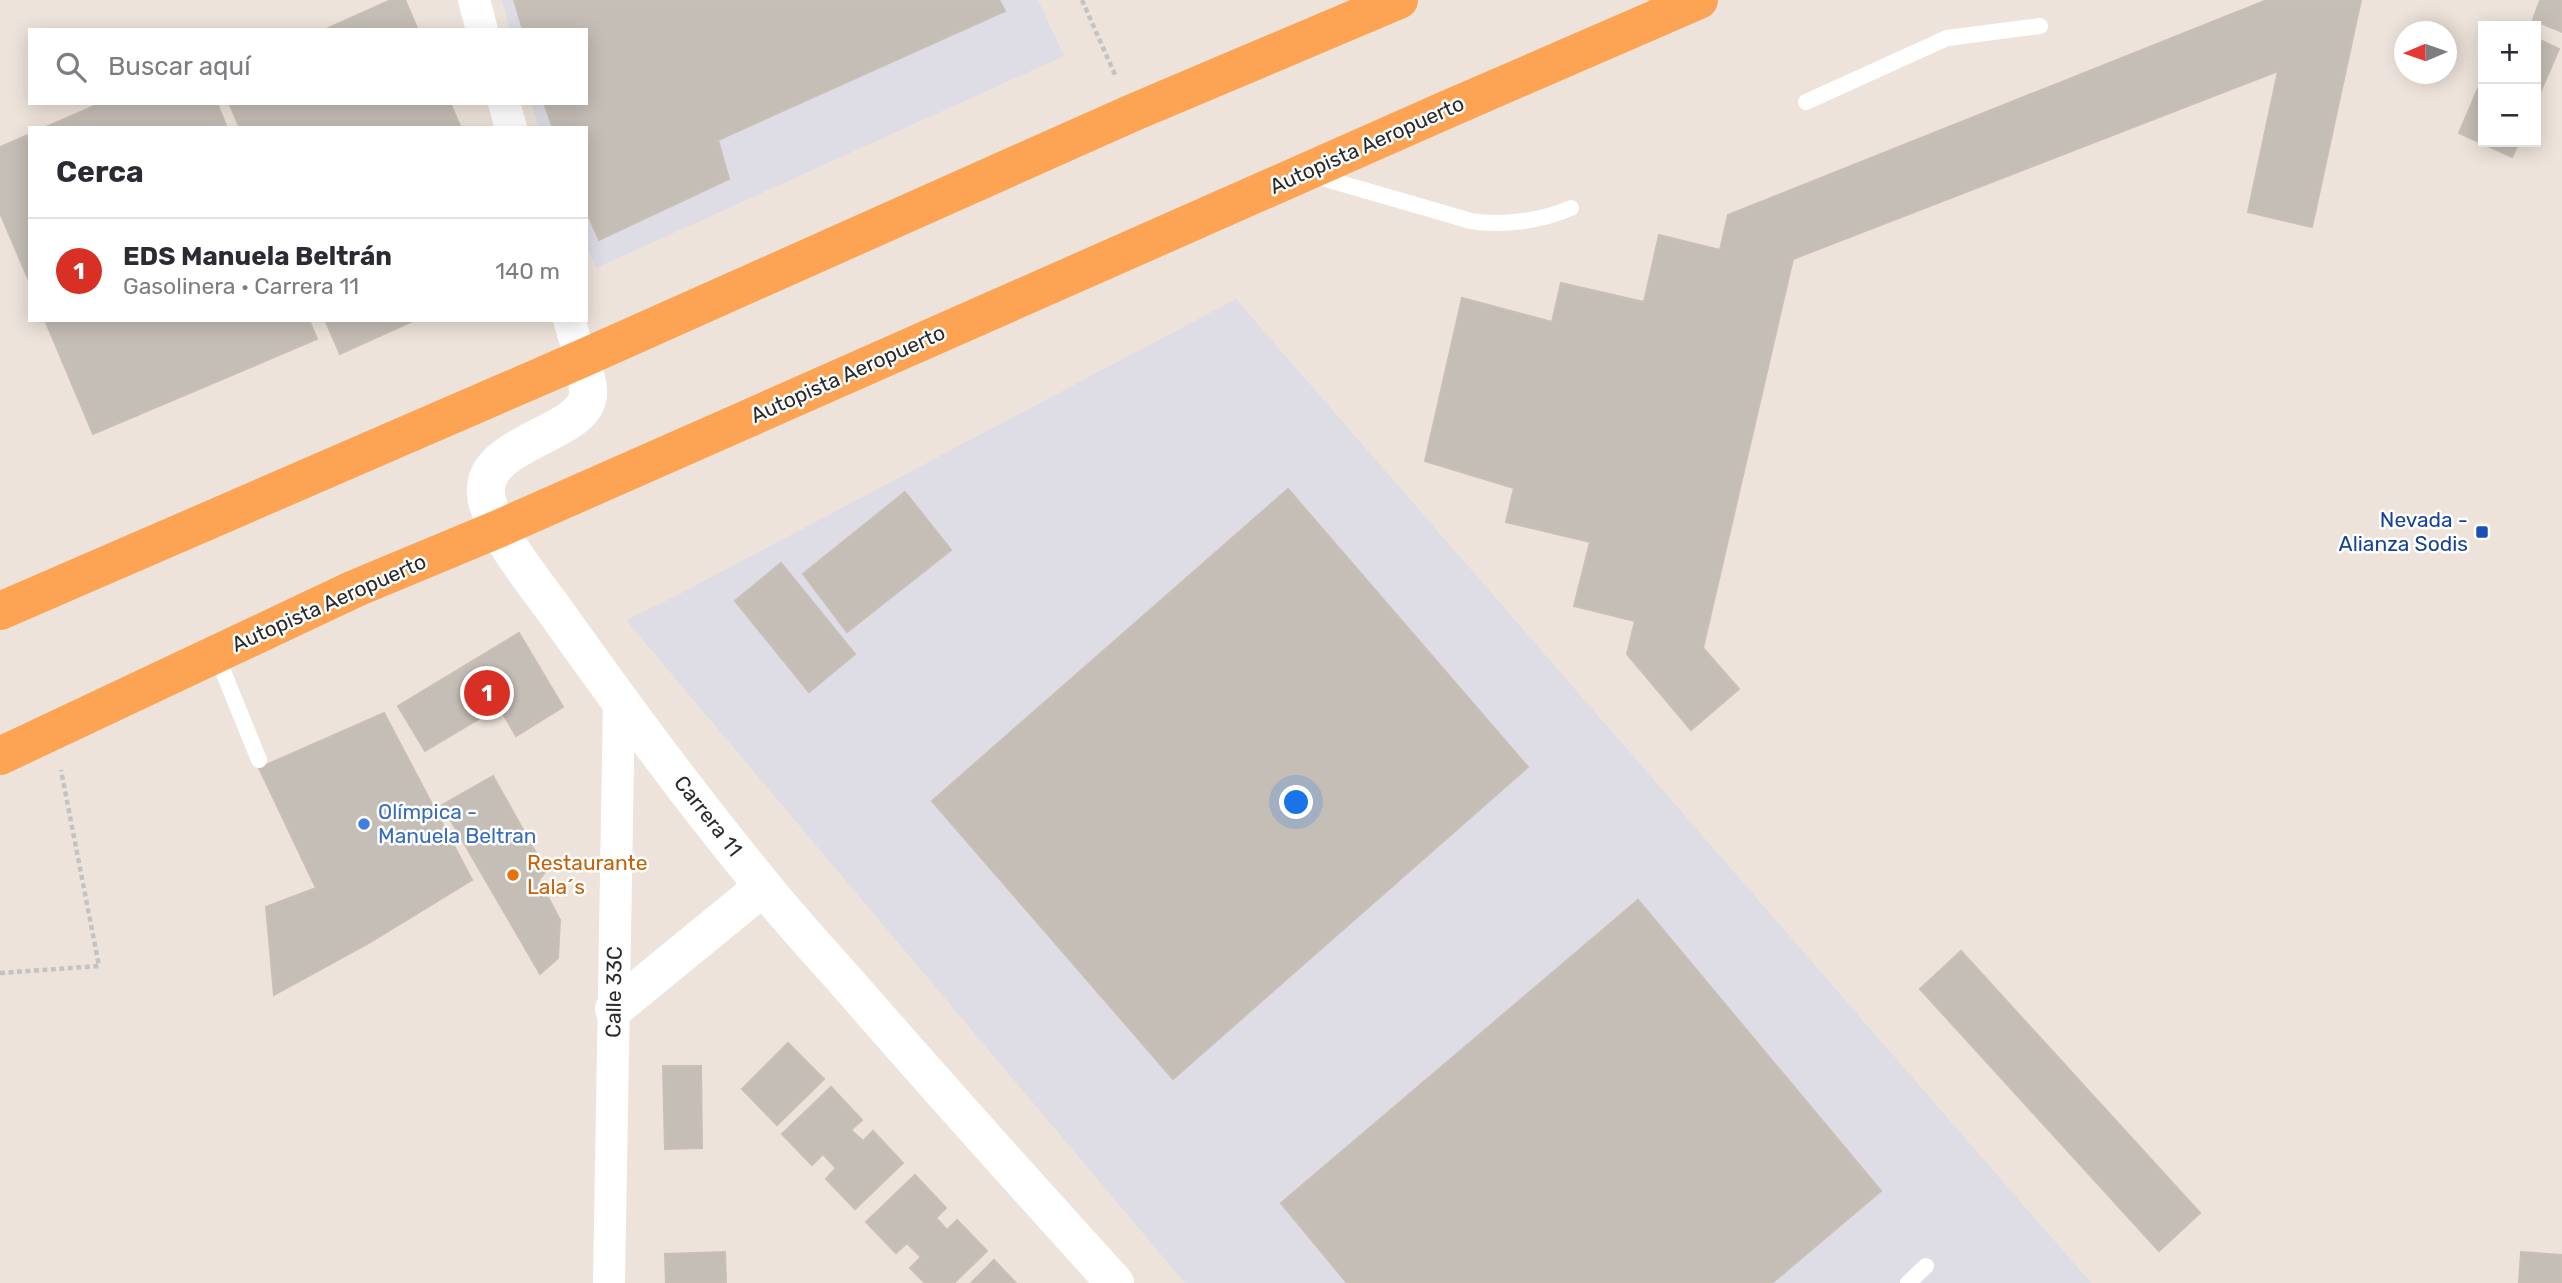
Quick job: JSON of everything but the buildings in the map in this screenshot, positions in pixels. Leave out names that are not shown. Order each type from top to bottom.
[{"type":"highway","points":[[0,611],[581,359],[1132,113],[1399,0]]},
{"type":"highway","name":"Autopista Aeropuerto","points":[[7,753],[354,589],[498,529],[1699,0]]},
{"type":"main road","name":"Carrera 11","points":[[581,359],[588,394],[580,410],[551,431],[512,452],[494,467],[489,475],[486,495],[498,529],[619,701],[763,887],[921,1068],[1115,1283]]},
{"type":"main road","points":[[614,1009],[763,887]]},
{"type":"street","points":[[474,0],[481,28]]},
{"type":"street","points":[[505,105],[510,126]]},
{"type":"street","name":"Carrera 11","points":[[570,322],[581,359]]},
{"type":"street","name":"Calle 33C","points":[[609,1283],[619,701]]},
{"type":"lane","points":[[1806,102],[1947,38],[2040,26]]},
{"type":"lane","points":[[1305,173],[1471,221],[1491,224],[1555,215],[1571,208]]},
{"type":"lane","points":[[216,654],[259,760]]},
{"type":"lane","points":[[1908,1283],[1926,1266]]},
{"type":"path","points":[[1082,0],[1132,113]]},
{"type":"path","points":[[0,973],[99,966],[53,731]]},
{"type":"shaded area","points":[[502,0],[1038,0],[1064,56],[596,268],[588,248],[588,126],[538,126],[532,105],[588,105],[588,28],[509,28]]},
{"type":"shaded area","points":[[1236,299],[2091,1283],[1185,1283],[626,620]]},
{"type":"place","name":"Nevada - Alianza Sodis","points":[[2482,532]]},
{"type":"place","name":"EDS Manuela Beltrán","points":[[487,693]]},
{"type":"place","name":"Olímpica - Manuela Beltran","points":[[364,824]]},
{"type":"place","name":"Restaurante Lala´s","points":[[513,875]]}]
